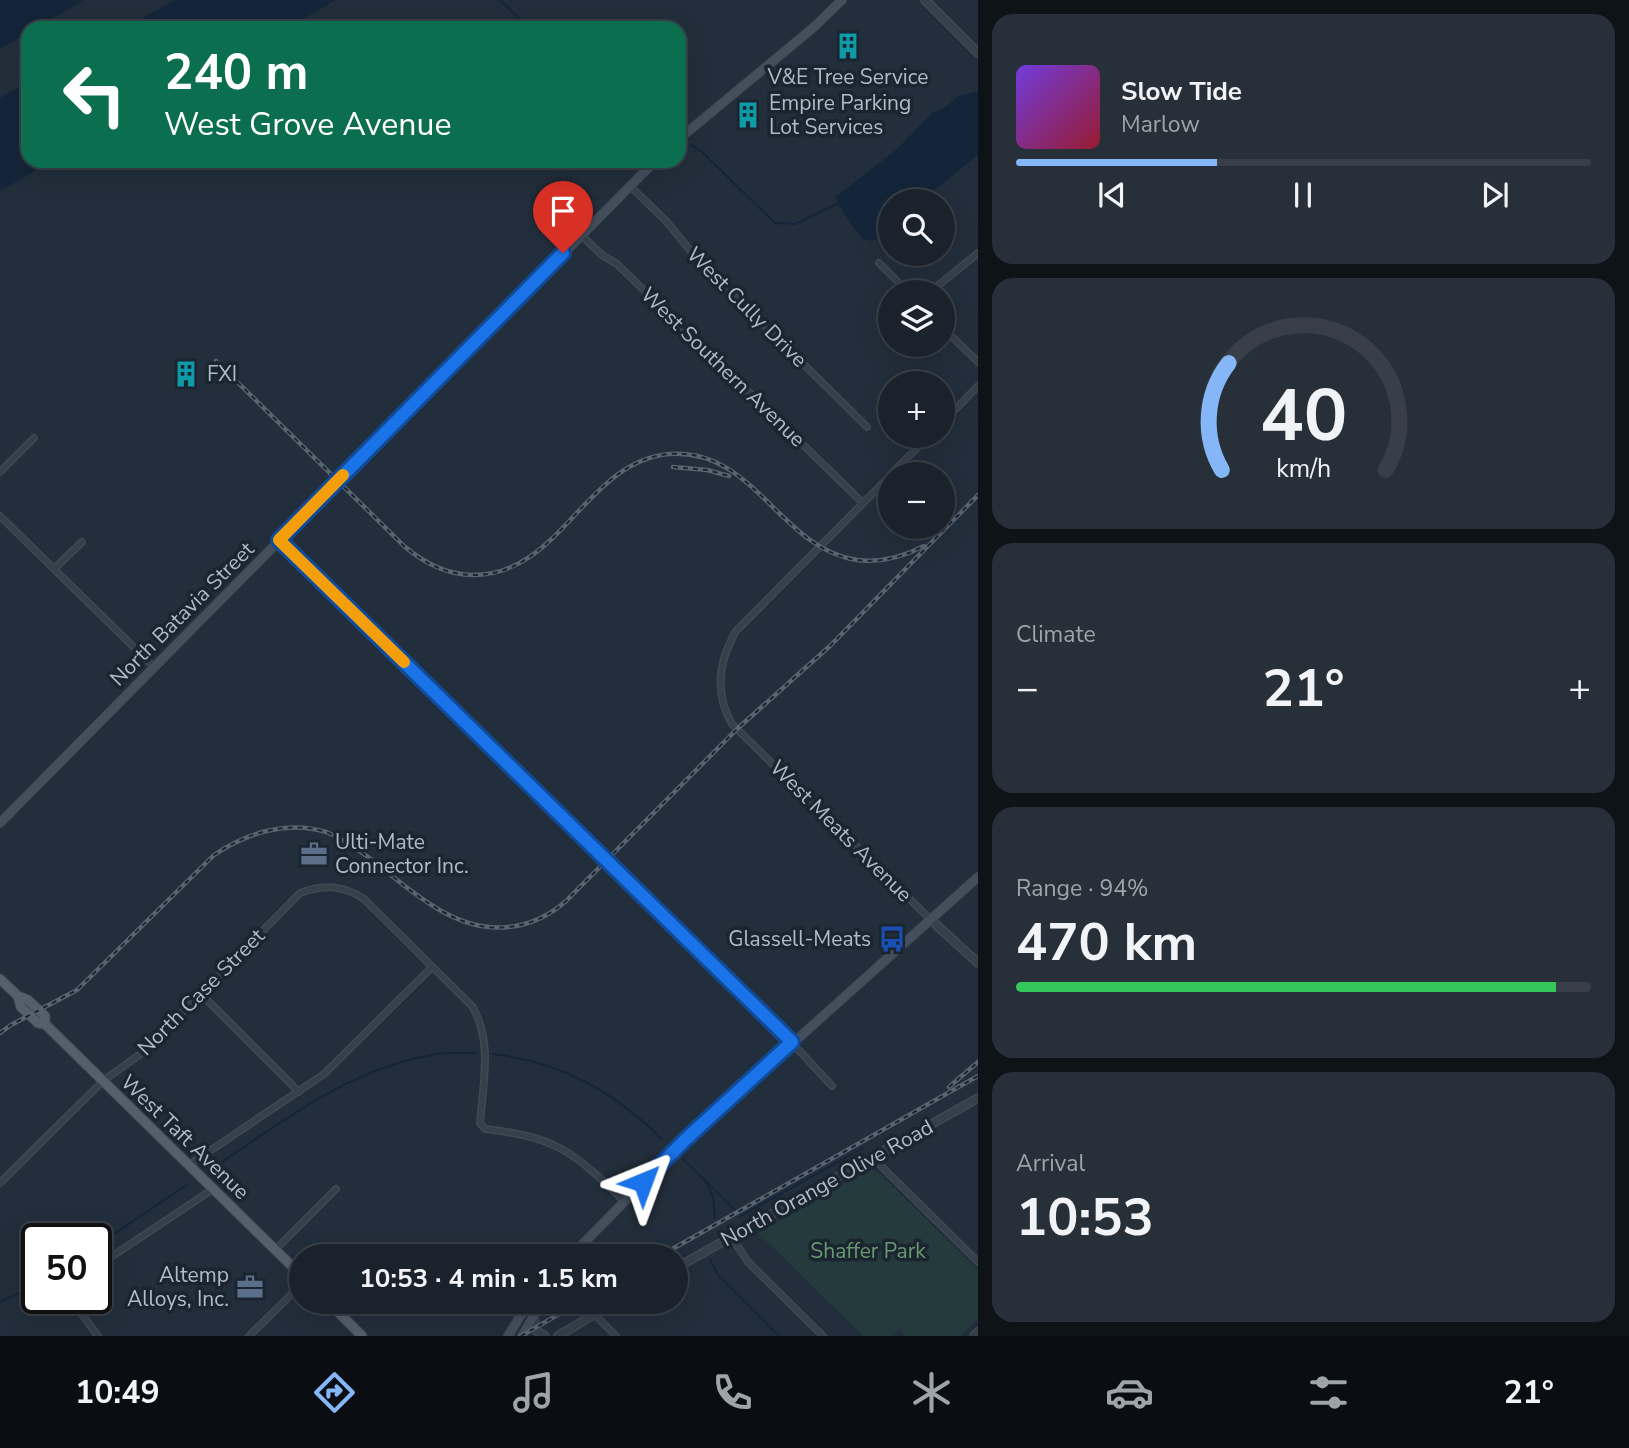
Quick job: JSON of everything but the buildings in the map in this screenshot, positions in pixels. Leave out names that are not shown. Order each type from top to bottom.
[{"type":"main road","points":[[686,133],[842,0]]},
{"type":"main road","name":"North Batavia Street","points":[[0,822],[647,168]]},
{"type":"main road","points":[[583,1244],[686,1139],[978,877]]},
{"type":"main road","name":"West Taft Avenue","points":[[0,979],[18,996],[29,1000],[45,1016],[45,1024],[289,1263]]},
{"type":"main road","points":[[340,1314],[362,1336]]},
{"type":"main road","points":[[508,1336],[522,1314]]},
{"type":"main road","points":[[522,1336],[534,1316]]},
{"type":"street","points":[[925,0],[978,53]]},
{"type":"street","name":"West Cully Drive","points":[[630,186],[666,220],[694,255],[867,427]]},
{"type":"street","name":"West Southern Avenue","points":[[581,235],[617,264],[863,503]]},
{"type":"street","points":[[945,280],[978,253]]},
{"type":"street","points":[[881,266],[896,280]]},
{"type":"street","points":[[955,340],[978,362]]},
{"type":"street","points":[[955,410],[978,386]]},
{"type":"street","points":[[0,472],[34,438]]},
{"type":"street","name":"West Meats Avenue","points":[[904,462],[917,448]]},
{"type":"street","name":"West Meats Avenue","points":[[878,488],[736,631],[726,649],[719,683],[725,712],[732,724],[931,920]]},
{"type":"street","points":[[0,516],[154,667]]},
{"type":"street","points":[[279,540],[792,1042],[832,1086]]},
{"type":"street","points":[[54,569],[82,542]]},
{"type":"street","name":"North Case Street","points":[[0,1183],[103,1081],[142,1053],[300,893],[326,886],[353,892],[385,919],[432,967]]},
{"type":"street","points":[[931,920],[978,963]]},
{"type":"street","points":[[189,1165],[324,1073],[432,967],[472,1006],[482,1026],[485,1041],[480,1123],[482,1126],[485,1129],[516,1132],[549,1141],[580,1159],[624,1201]]},
{"type":"street","points":[[200,993],[299,1092]]},
{"type":"street","name":"North Orange Olive Road","points":[[688,1261],[978,1098]]},
{"type":"street","points":[[873,1158],[978,1262]]},
{"type":"street","points":[[112,1256],[213,1189]]},
{"type":"street","points":[[275,1250],[336,1189]]},
{"type":"street","points":[[731,1236],[748,1262],[823,1336]]},
{"type":"street","points":[[249,1336],[289,1297]]},
{"type":"street","points":[[82,1314],[98,1336]]},
{"type":"street","points":[[558,1336],[594,1314],[616,1336]]},
{"type":"street","points":[[534,1316],[536,1332],[545,1336]]},
{"type":"street","points":[[974,1336],[978,1332]]},
{"type":"green space","name":"Shaffer Park","points":[[868,1170],[877,1171],[978,1270],[978,1319],[961,1336],[905,1336],[898,1329],[891,1336],[863,1336],[758,1233]]},
{"type":"water","points":[[0,0],[84,0],[48,21],[21,21],[21,37],[0,49]]},
{"type":"water","points":[[175,0],[336,0],[299,21],[138,21]]},
{"type":"water","points":[[21,86],[21,168],[40,168],[0,191],[0,98]]},
{"type":"water","points":[[978,91],[978,155],[936,189],[878,189],[878,237],[874,241],[865,240],[835,197],[897,149],[933,112],[944,108],[959,96]]},
{"type":"waterway","points":[[500,0],[522,21]]},
{"type":"waterway","points":[[691,145],[701,151],[775,223],[795,224],[839,203]]},
{"type":"waterway","points":[[213,1168],[292,1115],[375,1071],[437,1054],[475,1053]]},
{"type":"waterway","points":[[493,1054],[542,1064],[585,1082],[624,1106],[662,1139]]},
{"type":"waterway","points":[[739,1217],[863,1148]]},
{"type":"waterway","points":[[683,1159],[735,1210]]},
{"type":"waterway","points":[[706,1182],[713,1197],[715,1218]]},
{"type":"waterway","points":[[112,1235],[188,1184]]},
{"type":"waterway","points":[[710,1260],[718,1275],[779,1336]]},
{"type":"waterway","points":[[0,1302],[21,1292]]},
{"type":"railway","points":[[216,361],[404,546],[419,558],[444,570],[471,575],[502,571],[528,558],[551,540],[615,477],[640,462],[669,454],[698,456],[723,466],[746,482],[807,538],[830,552],[857,560],[875,561],[900,556],[924,546]]},
{"type":"railway","points":[[673,467],[707,470],[729,476]]},
{"type":"railway","points":[[0,1033],[77,990],[214,855],[240,840],[268,831],[297,827],[332,834],[368,857],[433,906],[469,923],[508,927],[532,922],[546,915],[566,901],[737,729],[831,645],[978,495]]},
{"type":"railway","points":[[949,1087],[978,1062]]},
{"type":"railway","points":[[681,1244],[978,1076]]},
{"type":"railway","points":[[521,1336],[559,1314]]},
{"type":"slow traffic","points":[[343,475],[279,540],[404,662]]},
{"type":"place","name":"V&E Tree Service","points":[[848,46]]},
{"type":"place","name":"Empire Parking Lot Services","points":[[748,115]]},
{"type":"place","name":"FXI","points":[[186,374]]},
{"type":"place","name":"Ulti-Mate Connector Inc.","points":[[314,854]]},
{"type":"place","name":"Glassell-Meats","points":[[892,939]]},
{"type":"place","name":"Altemp Alloys, Inc.","points":[[250,1287]]},
{"type":"route","points":[[563,253],[279,540],[792,1042],[643,1182]]}]
